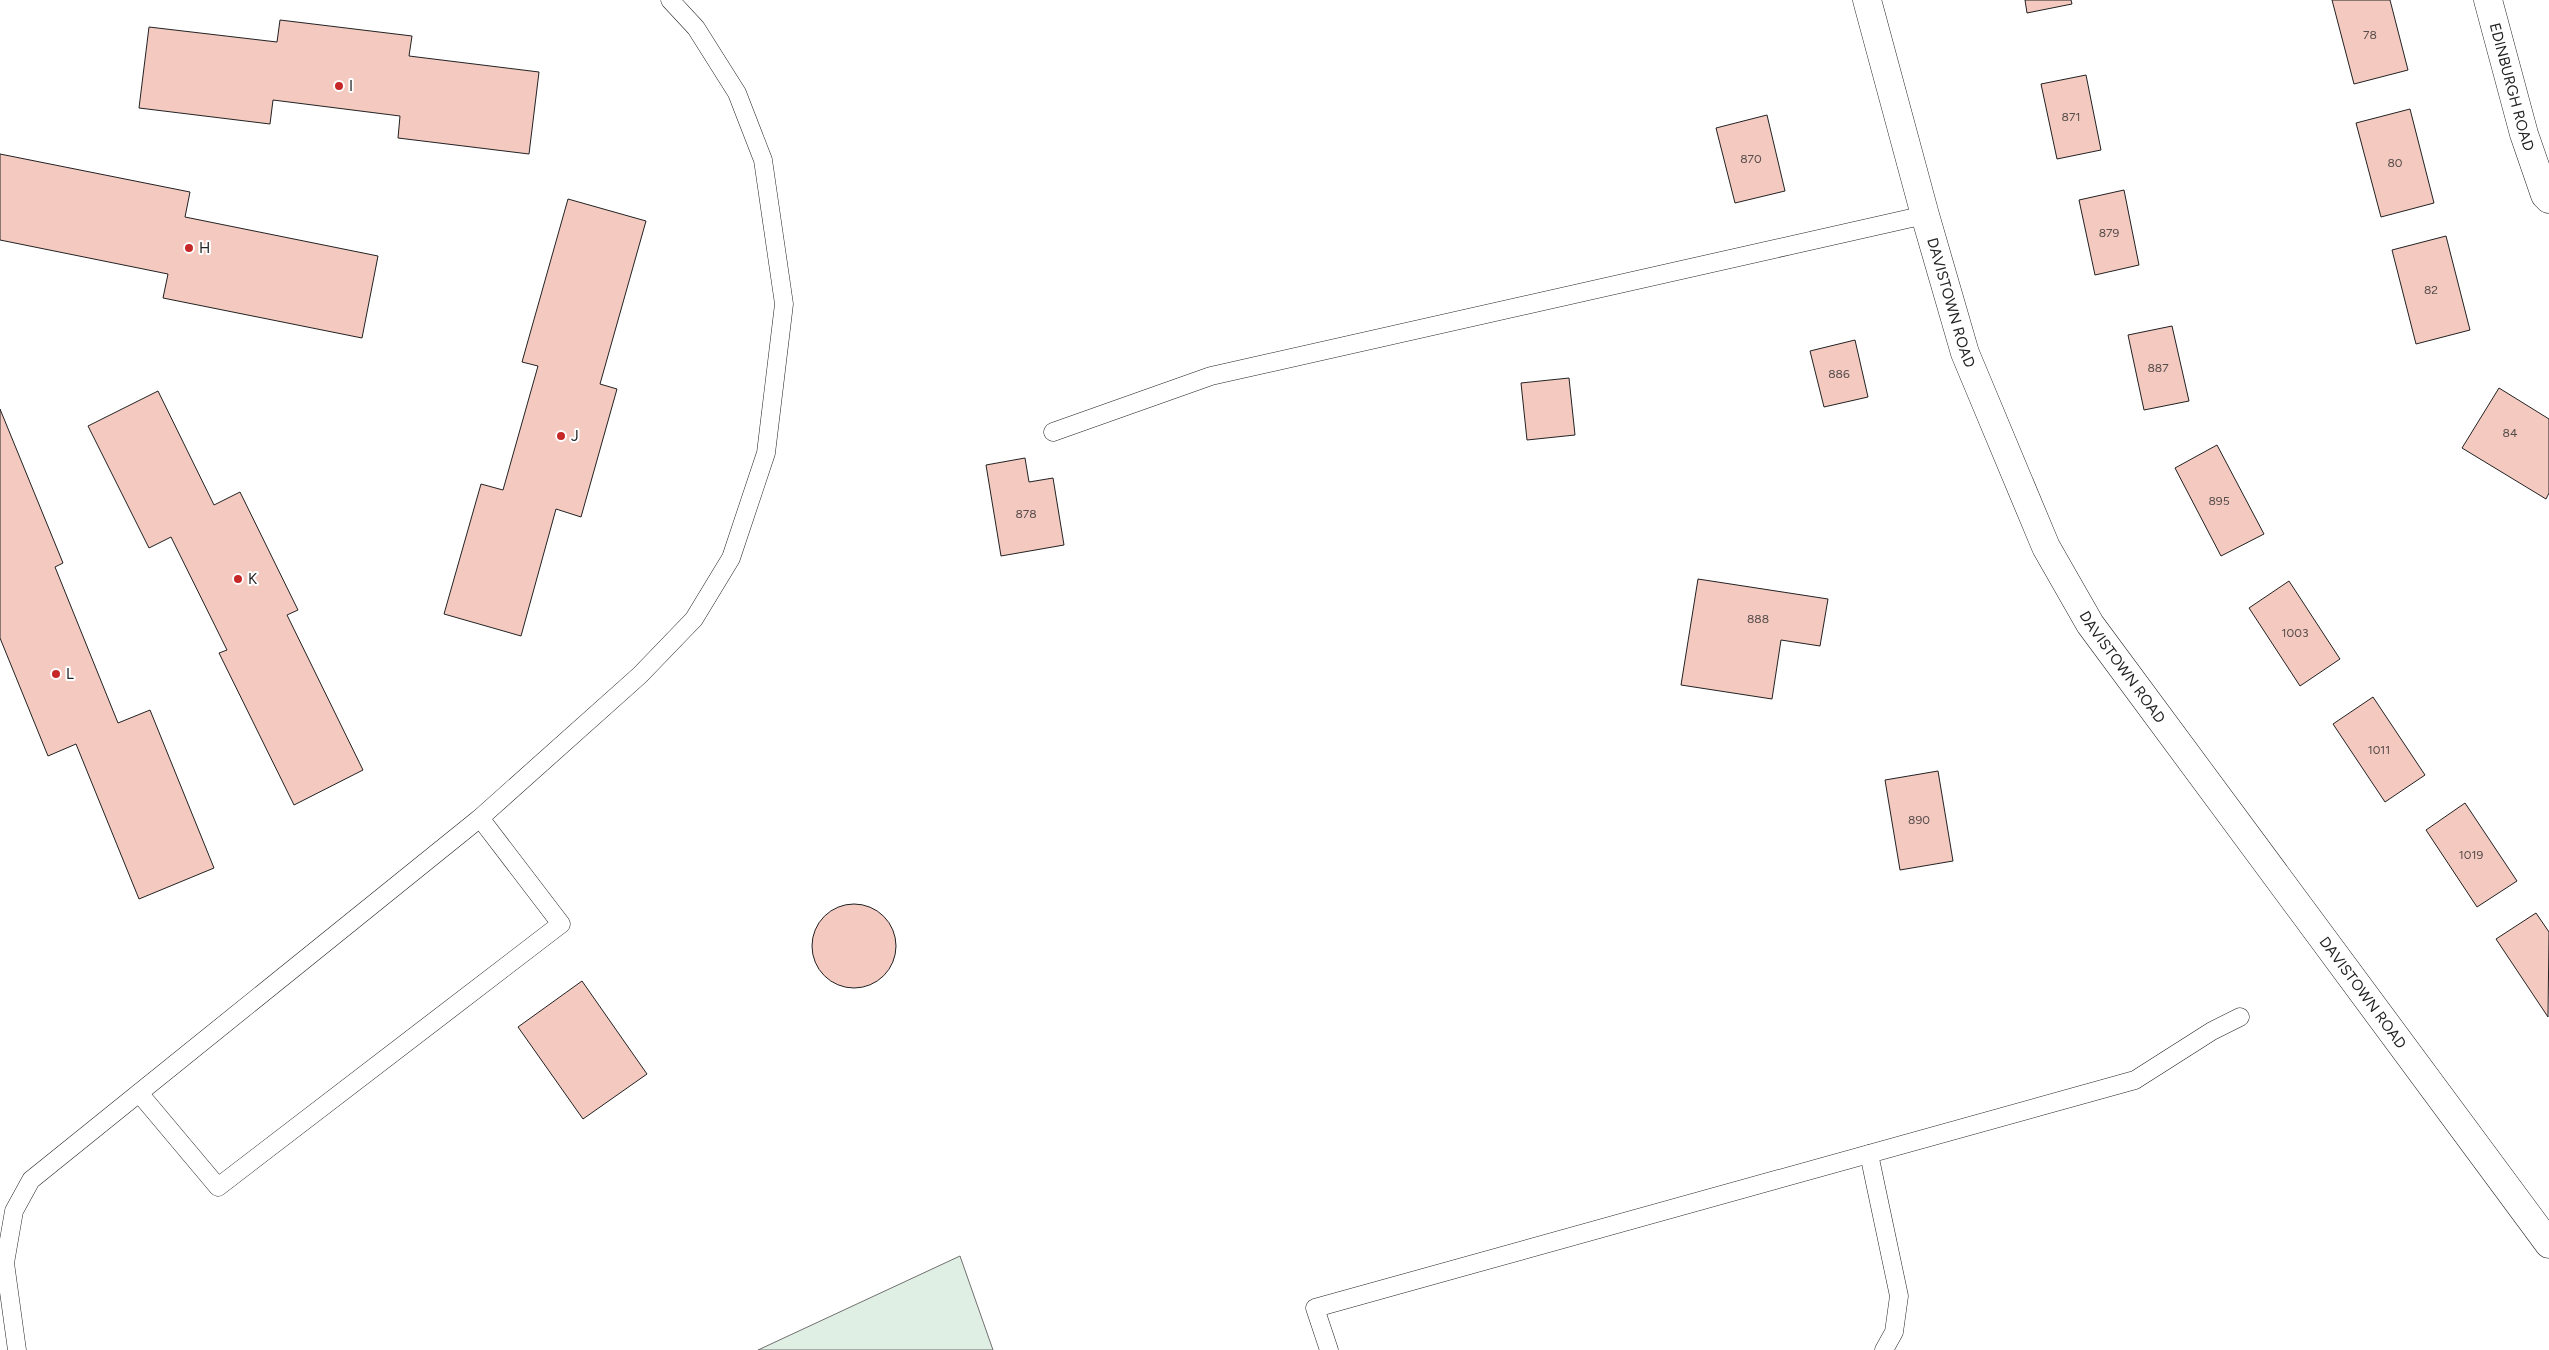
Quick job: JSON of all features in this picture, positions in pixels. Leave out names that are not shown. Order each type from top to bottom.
[{"type":"street","name":"DAVISTOWN ROAD","points":[[1867,0],[1925,215],[1965,352],[2046,547],[2090,624],[2549,1244]]},
{"type":"street","name":"EDINBURGH ROAD","points":[[2488,0],[2524,134],[2549,199]]},
{"type":"lane","points":[[17,1350],[6,1263],[14,1211],[31,1180],[480,818],[640,675],[694,620],[731,558],[766,453],[784,304],[763,160],[737,93],[696,28],[670,0]]},
{"type":"lane","points":[[1054,432],[1211,376],[1925,215]]},
{"type":"lane","points":[[139,1093],[218,1187],[561,924],[480,818]]},
{"type":"lane","points":[[1329,1350],[1316,1308],[2135,1080],[2212,1031],[2240,1017]]},
{"type":"lane","points":[[1869,1154],[1899,1296],[1894,1332],[1884,1350]]},
{"type":"green space","points":[[960,1256],[993,1350],[758,1350]]},
{"type":"building","points":[[2025,0],[2071,0],[2072,4],[2027,13]]},
{"type":"building","points":[[2332,0],[2390,0],[2408,70],[2354,84]]},
{"type":"building","name":"I","points":[[280,20],[412,36],[409,56],[539,72],[529,154],[398,138],[400,116],[273,100],[270,124],[139,108],[149,27],[277,42]]},
{"type":"building","points":[[2086,75],[2101,150],[2057,159],[2041,84]]},
{"type":"building","points":[[2410,109],[2434,203],[2381,217],[2356,123]]},
{"type":"building","points":[[1767,115],[1785,191],[1735,203],[1716,128]]},
{"type":"building","name":"H","points":[[0,154],[190,192],[185,217],[378,256],[362,338],[163,298],[168,274],[0,240]]},
{"type":"building","points":[[2124,190],[2139,265],[2095,275],[2079,200]]},
{"type":"building","name":"J","points":[[568,199],[646,221],[600,384],[617,389],[581,517],[556,509],[521,636],[444,614],[481,484],[503,490],[538,366],[522,362]]},
{"type":"building","points":[[2446,236],[2470,330],[2416,344],[2392,250]]},
{"type":"building","points":[[2172,326],[2189,401],[2144,410],[2128,335]]},
{"type":"building","points":[[1855,340],[1868,397],[1824,407],[1810,351]]},
{"type":"building","points":[[1569,378],[1575,435],[1527,440],[1521,383]]},
{"type":"building","points":[[2499,388],[2549,419],[2549,493],[2546,499],[2462,448]]},
{"type":"building","name":"K","points":[[158,391],[214,505],[240,492],[298,610],[287,615],[363,770],[294,805],[219,653],[227,650],[171,537],[149,548],[88,426]]},
{"type":"building","name":"L","points":[[0,409],[63,563],[55,567],[118,723],[150,710],[214,868],[139,899],[76,744],[48,756],[0,638]]},
{"type":"building","points":[[2217,445],[2264,534],[2221,556],[2175,468]]},
{"type":"building","points":[[1025,458],[1029,482],[1053,478],[1064,545],[1001,556],[986,465]]},
{"type":"building","points":[[1698,579],[1828,599],[1820,646],[1781,640],[1772,699],[1681,685]]},
{"type":"building","points":[[2289,581],[2340,659],[2300,686],[2249,608]]},
{"type":"building","points":[[2373,697],[2425,775],[2385,802],[2333,724]]},
{"type":"building","points":[[1938,771],[1953,861],[1900,870],[1885,780]]},
{"type":"building","points":[[2465,803],[2517,881],[2477,907],[2426,830]]},
{"type":"building","points":[[846,904],[862,904],[878,911],[889,922],[896,938],[893,962],[884,976],[878,981],[862,988],[846,988],[830,981],[819,970],[812,954],[812,938],[819,922],[830,911]]},
{"type":"building","points":[[2536,913],[2549,932],[2548,1017],[2496,939]]},
{"type":"building","points":[[582,981],[647,1074],[583,1119],[518,1027]]},
{"type":"place","name":"I","points":[[339,86]]},
{"type":"place","name":"H","points":[[189,248]]},
{"type":"place","name":"J","points":[[561,436]]},
{"type":"place","name":"K","points":[[238,579]]},
{"type":"place","name":"L","points":[[56,674]]}]
